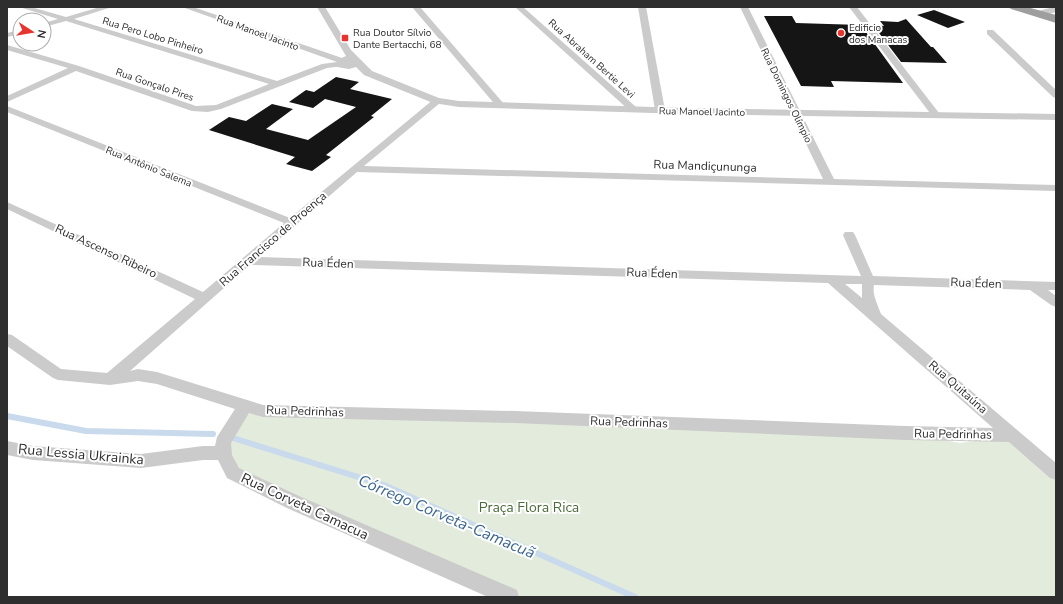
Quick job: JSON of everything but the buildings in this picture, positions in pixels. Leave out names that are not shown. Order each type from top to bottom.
[{"type":"highway","points":[[1015,7],[1048,12]]},
{"type":"street","name":"Rua Pero Lobo Pinheiro","points":[[23,7],[277,84]]},
{"type":"street","points":[[52,23],[108,7]]},
{"type":"street","name":"Rua Manoel Jacinto","points":[[186,7],[329,58],[356,61],[368,73],[437,101],[459,104],[660,110],[1056,117]]},
{"type":"street","name":"Rua Manoel Jacinto","points":[[322,7],[343,60]]},
{"type":"street","points":[[416,7],[501,106]]},
{"type":"street","name":"Rua Abraham Bertie Levi","points":[[519,7],[634,109]]},
{"type":"street","points":[[642,7],[660,110]]},
{"type":"street","name":"Rua Domingos Olímpio","points":[[744,7],[830,182]]},
{"type":"street","points":[[853,7],[936,115]]},
{"type":"street","points":[[204,13],[212,10]]},
{"type":"street","points":[[990,32],[1056,95]]},
{"type":"street","name":"Rua Gonçalo Pires","points":[[7,47],[76,68],[195,109],[218,107],[343,60]]},
{"type":"street","points":[[343,60],[349,66],[356,61]]},
{"type":"street","points":[[7,99],[76,68]]},
{"type":"street","name":"Rua Francisco de Proença","points":[[110,379],[248,261],[291,222],[437,101]]},
{"type":"street","name":"Rua Antônio Salema","points":[[7,109],[291,222]]},
{"type":"street","name":"Rua Mandiçununga","points":[[354,169],[1056,188]]},
{"type":"street","name":"Rua Ascenso Ribeiro","points":[[7,205],[205,298]]},
{"type":"street","name":"Rua Quitaúna","points":[[849,235],[869,280],[867,288],[868,297],[877,318]]},
{"type":"street","name":"Rua Éden","points":[[248,261],[1056,286]]},
{"type":"street","name":"Rua Quitaúna","points":[[830,278],[1056,473]]},
{"type":"street","points":[[1032,285],[1056,302]]},
{"type":"street","points":[[7,339],[58,374],[110,379],[138,375],[157,378],[245,406],[224,449]]},
{"type":"street","name":"Rua Pedrinhas","points":[[245,406],[263,411],[515,417],[905,433],[1013,435]]},
{"type":"street","name":"Rua Lessia Ukrainka","points":[[7,448],[33,453],[141,461],[203,453],[219,453],[224,449]]},
{"type":"street","name":"Rua Corveta Camacua","points":[[224,449],[233,473],[293,502],[510,597]]},
{"type":"green space","name":"Praça Flora Rica","points":[[245,406],[905,433],[960,443],[1013,435],[1056,473],[1056,597],[510,597],[233,473],[224,455]]},
{"type":"waterway","name":"Córrego Corveta-Camacuã","points":[[7,416],[86,431],[213,434]]},
{"type":"waterway","name":"Córrego Corveta-Camacuã","points":[[233,438],[384,485],[635,597]]},
{"type":"place","name":"Edificio dos Manacas","points":[[841,33]]},
{"type":"place","name":"Rua Doutor Sílvio Dante Bertacchi, 68","points":[[345,38]]}]
